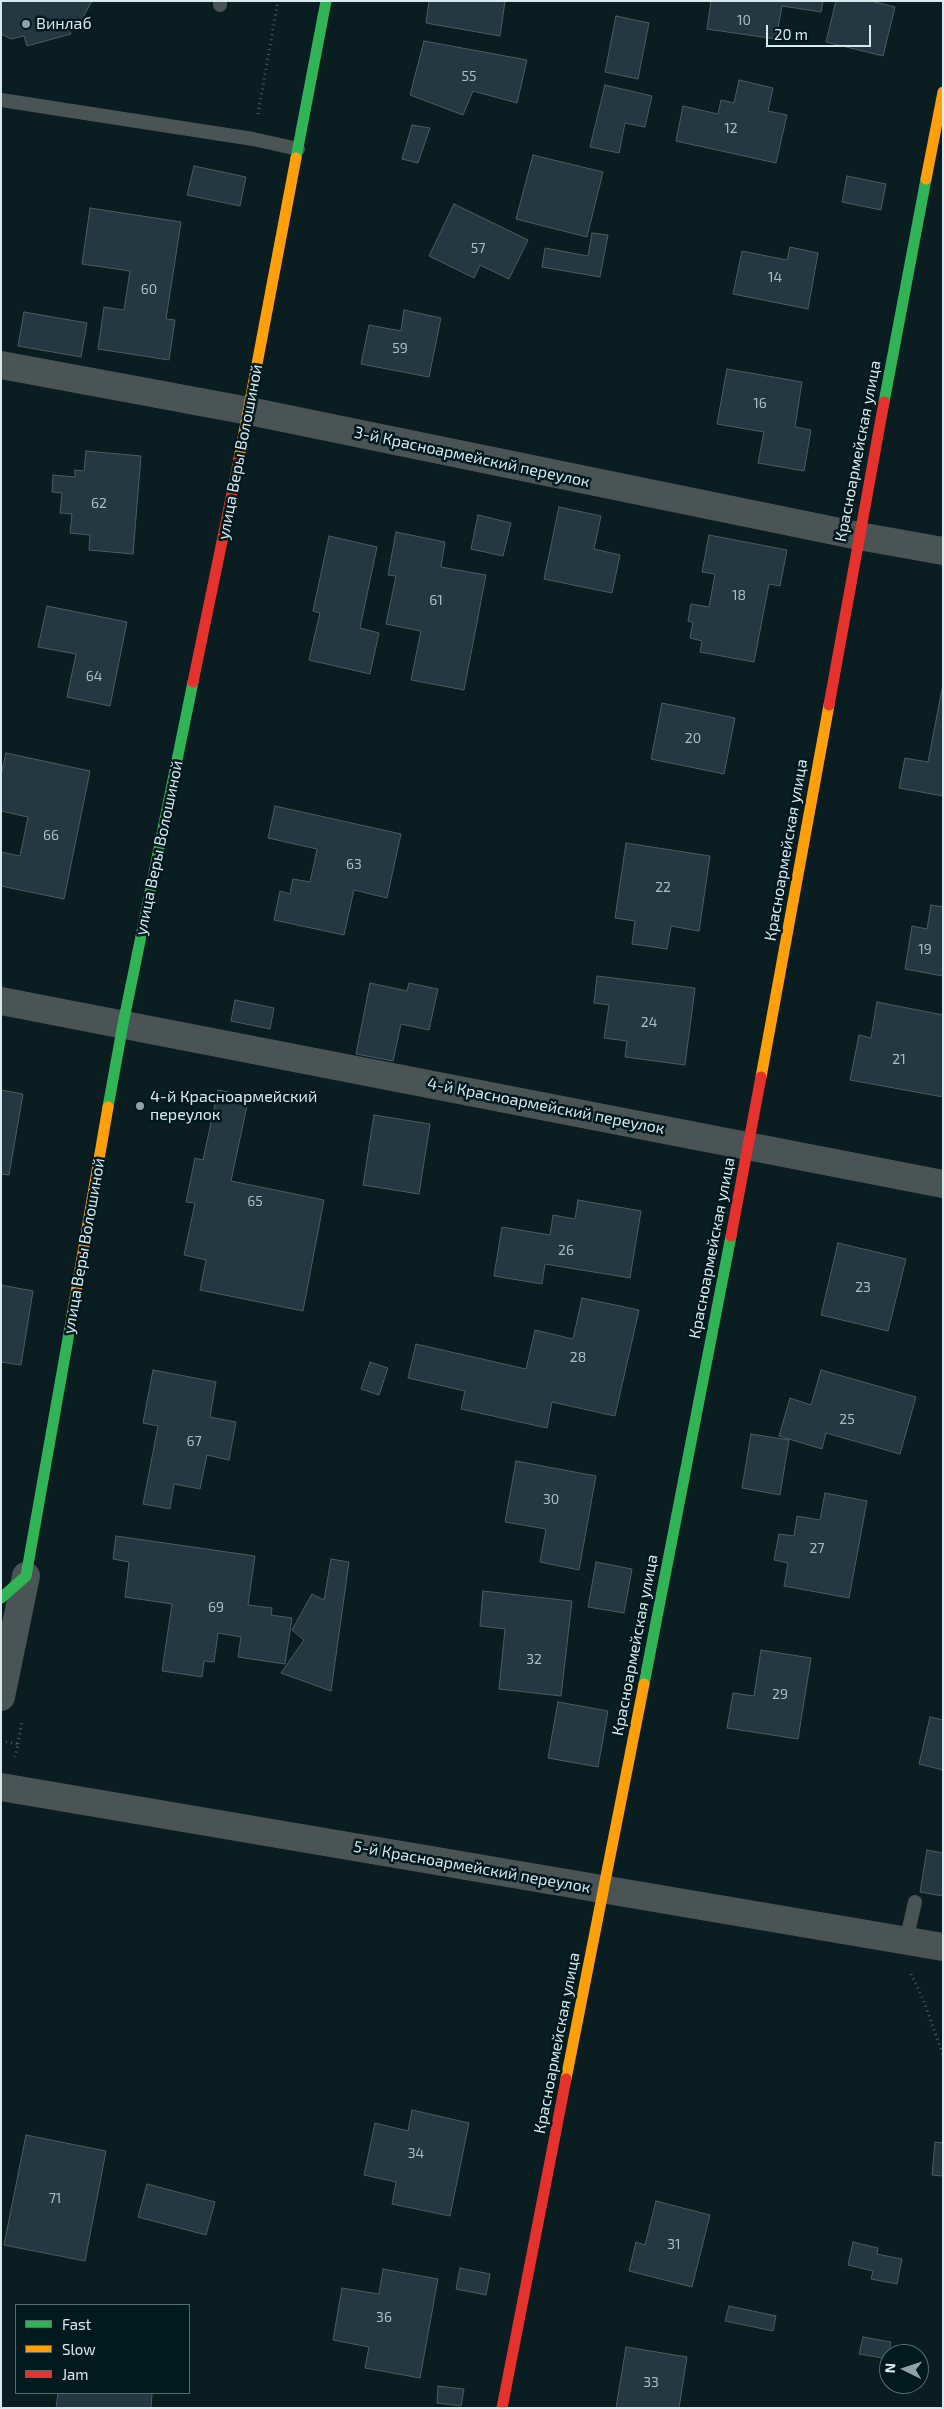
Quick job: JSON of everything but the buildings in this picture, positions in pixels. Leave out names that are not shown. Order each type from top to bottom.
[{"type":"street","name":"улица Веры Волошиной","points":[[1,1697],[26,1576],[123,1024],[249,411],[326,1]]},
{"type":"street","name":"Красноармейская улица","points":[[502,2408],[749,1146],[859,536],[943,92]]},
{"type":"street","name":"3-й Красноармейский переулок","points":[[1,365],[249,411],[859,536],[943,551]]},
{"type":"street","name":"4-й Красноармейский переулок","points":[[1,1001],[943,1184]]},
{"type":"street","points":[[1,1598],[26,1576]]},
{"type":"street","name":"5-й Красноармейский переулок","points":[[1,1787],[943,1947]]},
{"type":"lane","points":[[1,100],[253,139],[298,149]]},
{"type":"lane","points":[[900,1940],[915,1902]]},
{"type":"path","points":[[253,139],[278,1]]},
{"type":"path","points":[[900,1940],[943,2055]]},
{"type":"traffic: fast","points":[[296,158],[326,1]]},
{"type":"traffic: fast","points":[[884,402],[926,179]]},
{"type":"traffic: fast","points":[[108,1107],[123,1024],[193,682]]},
{"type":"traffic: fast","points":[[644,1684],[731,1236]]},
{"type":"traffic: fast","points":[[1,1598],[26,1576],[72,1316]]},
{"type":"traffic: slow","points":[[926,179],[943,92]]},
{"type":"traffic: slow","points":[[239,459],[296,158]]},
{"type":"traffic: slow","points":[[761,1077],[829,705]]},
{"type":"traffic: slow","points":[[72,1316],[108,1107]]},
{"type":"traffic: slow","points":[[566,2079],[644,1684]]},
{"type":"traffic: jam","points":[[829,705],[884,402]]},
{"type":"traffic: jam","points":[[193,682],[239,459]]},
{"type":"traffic: jam","points":[[731,1236],[761,1077]]},
{"type":"traffic: jam","points":[[502,2408],[566,2079]]},
{"type":"place","name":"Винлаб","points":[[26,24]]},
{"type":"place","name":"4-й Красноармейский переулок","points":[[140,1106]]}]
